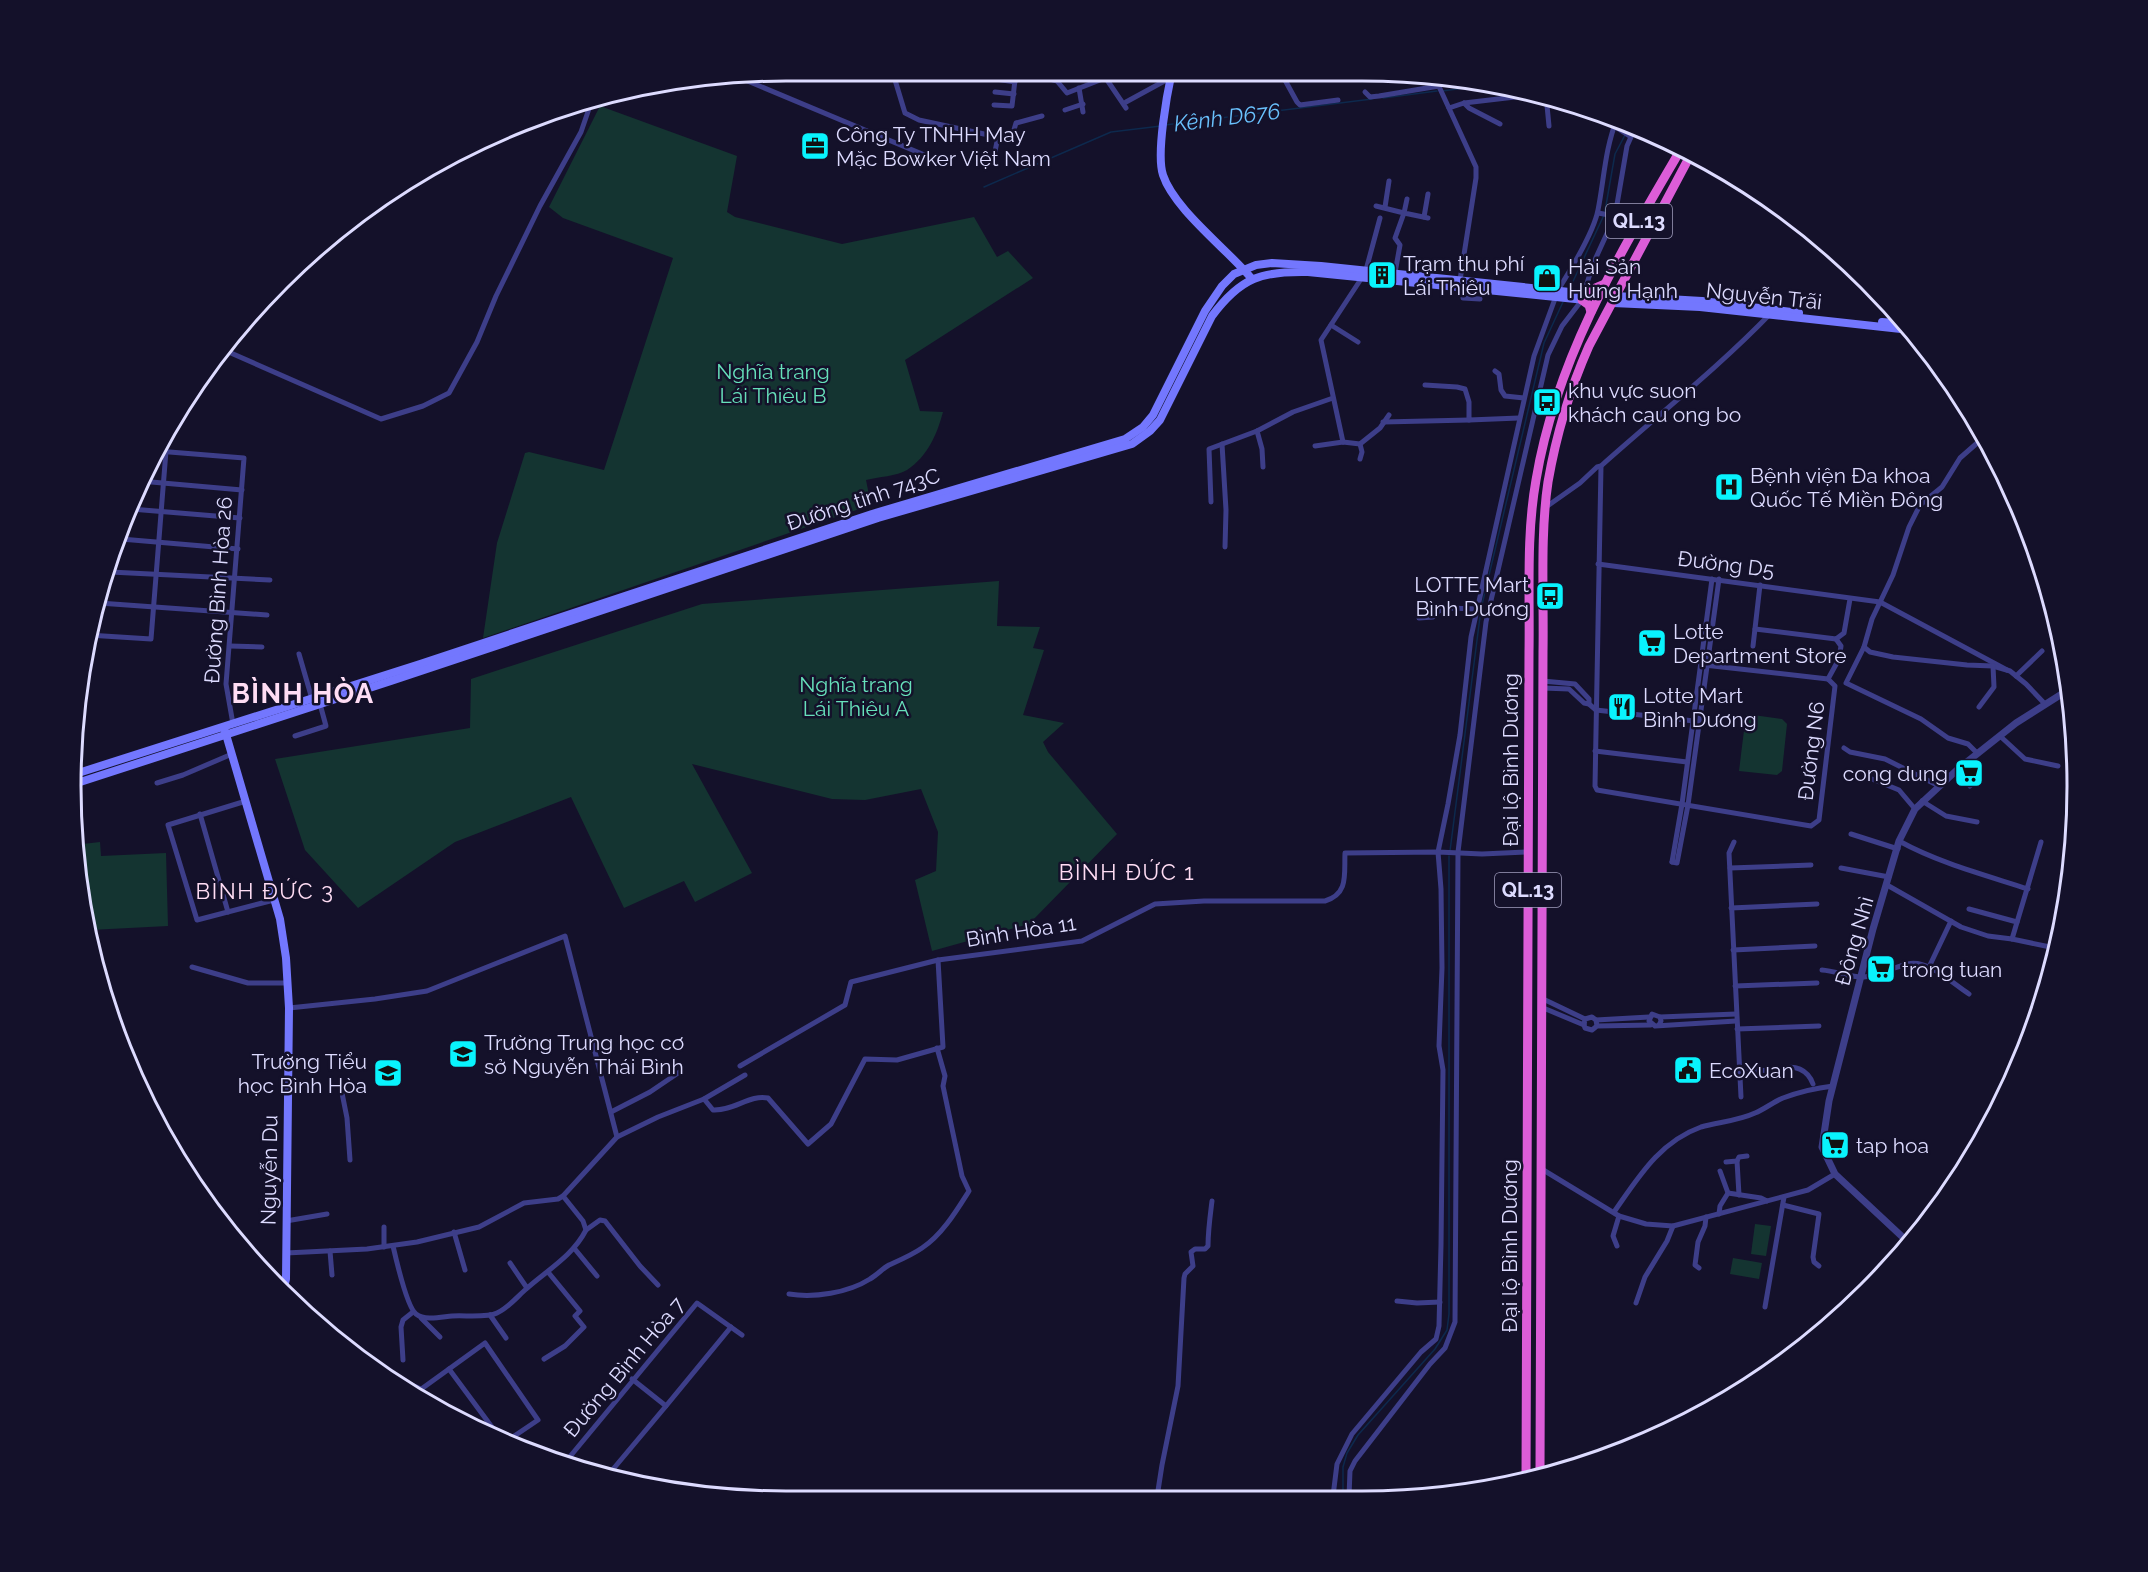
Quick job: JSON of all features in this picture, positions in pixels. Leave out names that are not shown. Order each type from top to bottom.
[{"type":"highway","name":"Đại lộ Bình Dương","points":[[1526,1471],[1527,852],[1531,522],[1535,483],[1545,434],[1564,374],[1597,298],[1677,156]]},
{"type":"highway","name":"Đại lộ Bình Dương","points":[[1540,1468],[1541,849],[1548,484],[1556,445],[1575,381],[1592,339],[1687,161]]},
{"type":"highway","points":[[1591,312],[1583,296],[1605,284]]},
{"type":"highway","points":[[1597,298],[1614,299]]},
{"type":"highway","points":[[1527,852],[1541,849]]},
{"type":"highway","points":[[1527,1003],[1541,1003]]},
{"type":"main road","points":[[1170,81],[1160,152],[1162,174],[1173,196],[1252,279]]},
{"type":"main road","name":"Đường tỉnh 743C","points":[[234,727],[320,704],[346,692],[658,588],[937,497],[1125,439],[1135,433],[1153,415],[1206,311],[1222,286],[1243,269],[1272,263],[1597,298]]},
{"type":"main road","name":"Đường tỉnh 743C","points":[[937,497],[1099,455],[1132,444],[1160,420],[1212,316],[1230,295],[1252,279],[1279,271],[1395,273],[1460,285]]},
{"type":"main road","name":"Nguyễn Trãi","points":[[1614,299],[1772,313],[1898,328]]},
{"type":"main road","name":"Nguyễn Trãi","points":[[1867,323],[1894,324]]},
{"type":"main road","name":"Đường tỉnh 743C","points":[[81,777],[312,699],[346,692]]},
{"type":"main road","name":"Nguyễn Du","points":[[225,730],[274,900],[286,958],[289,1008],[285,1283]]},
{"type":"street","points":[[896,81],[905,113],[912,118],[1009,137],[1016,123],[1042,116]]},
{"type":"street","points":[[994,105],[1012,106],[1015,82],[1009,81]]},
{"type":"street","points":[[1057,81],[1067,93],[1096,81]]},
{"type":"street","points":[[1109,81],[1126,105],[1161,81]]},
{"type":"street","points":[[1286,81],[1300,105],[1338,100]]},
{"type":"street","points":[[751,83],[946,164]]},
{"type":"street","points":[[1365,92],[1370,97],[1436,85]]},
{"type":"street","points":[[1438,86],[1476,166],[1460,285],[1463,298],[1480,299]]},
{"type":"street","points":[[1079,88],[1083,112]]},
{"type":"street","points":[[1383,88],[1387,95]]},
{"type":"street","points":[[995,92],[1014,94]]},
{"type":"street","points":[[1448,106],[1511,98]]},
{"type":"street","points":[[1464,103],[1500,124]]},
{"type":"street","points":[[1065,110],[1083,104]]},
{"type":"street","points":[[1547,106],[1549,126]]},
{"type":"street","points":[[230,353],[381,419],[423,406],[449,393],[477,342],[496,296],[540,206],[581,132],[589,109]]},
{"type":"street","points":[[1334,1491],[1337,1464],[1352,1434],[1421,1352],[1436,1339],[1440,1302],[1443,1070],[1439,1046],[1442,968],[1440,852],[1460,735],[1471,637],[1534,356],[1557,293],[1598,213],[1608,147],[1614,128]]},
{"type":"street","points":[[1349,1491],[1350,1471],[1355,1461],[1445,1348],[1455,1322],[1458,852],[1489,611],[1548,355],[1562,326],[1583,296],[1593,264],[1615,216],[1630,137],[1620,130]]},
{"type":"street","points":[[994,156],[998,136]]},
{"type":"street","points":[[1385,207],[1389,181]]},
{"type":"street","points":[[1376,206],[1426,218],[1428,194]]},
{"type":"street","points":[[1395,273],[1400,245],[1395,238],[1407,199]]},
{"type":"street","points":[[1598,213],[1638,224]]},
{"type":"street","points":[[1343,442],[1326,358],[1321,346],[1330,325],[1364,273],[1380,218]]},
{"type":"street","points":[[1546,507],[1601,466],[1709,373],[1772,313]]},
{"type":"street","points":[[1330,325],[1358,342]]},
{"type":"street","points":[[1495,371],[1499,374],[1501,390],[1505,396],[1524,398]]},
{"type":"street","points":[[1425,385],[1465,389],[1469,402],[1468,420]]},
{"type":"street","points":[[1211,502],[1209,449],[1257,431],[1286,415],[1333,398]]},
{"type":"street","points":[[1360,444],[1389,415]]},
{"type":"street","points":[[1383,422],[1519,418]]},
{"type":"street","points":[[1257,431],[1262,449],[1263,467]]},
{"type":"street","points":[[1315,446],[1343,442],[1360,444]]},
{"type":"street","points":[[1977,753],[1968,744],[1948,738],[1921,719],[1846,683],[1864,647],[1872,619],[1920,505],[1942,487],[1960,459],[1978,443]]},
{"type":"street","points":[[1222,444],[1226,510],[1225,547]]},
{"type":"street","points":[[1360,444],[1362,452],[1360,459]]},
{"type":"street","name":"Đường Bình Hòa 26","points":[[165,452],[244,458],[226,684],[234,727]]},
{"type":"street","points":[[98,636],[151,639],[165,453]]},
{"type":"street","points":[[1601,466],[1595,786],[1597,790],[1685,805]]},
{"type":"street","points":[[150,482],[242,490]]},
{"type":"street","points":[[138,510],[240,518]]},
{"type":"street","points":[[126,539],[238,549]]},
{"type":"street","name":"Đường D5","points":[[1598,564],[1880,602]]},
{"type":"street","points":[[114,572],[270,580]]},
{"type":"street","points":[[1712,579],[1687,762],[1685,805],[1672,862],[1677,863],[1700,721],[1719,579]]},
{"type":"street","points":[[1753,646],[1760,585]]},
{"type":"street","points":[[1755,629],[1836,639],[1844,633],[1850,599]]},
{"type":"street","points":[[1880,602],[2007,670],[2044,703]]},
{"type":"street","points":[[105,603],[267,615]]},
{"type":"street","points":[[1419,618],[1433,617],[1439,611],[1448,608],[1477,609]]},
{"type":"street","points":[[1700,664],[1828,679],[1839,659],[1841,646],[1836,639]]},
{"type":"street","points":[[230,646],[262,647]]},
{"type":"street","points":[[1864,647],[1870,652],[1893,657],[1993,666],[2007,670]]},
{"type":"street","points":[[2016,676],[2042,651]]},
{"type":"street","points":[[299,654],[312,699]]},
{"type":"street","points":[[1979,707],[1994,687],[1993,666]]},
{"type":"street","name":"Đường N6","points":[[1685,805],[1811,826],[1819,820],[1835,686],[1828,679]]},
{"type":"street","points":[[1543,684],[1569,689],[1584,703],[1596,710],[1700,721]]},
{"type":"street","name":"Đông Nhì","points":[[1903,1237],[1835,1174],[1822,1147],[1833,1086],[1898,845],[1915,809],[1922,801],[1977,753],[2044,703],[2061,694]]},
{"type":"street","points":[[295,736],[326,726],[320,704]]},
{"type":"street","points":[[2000,736],[2025,759],[2058,766]]},
{"type":"street","points":[[1844,748],[1850,752],[1885,759],[1940,786]]},
{"type":"street","points":[[1595,751],[1687,762]]},
{"type":"street","points":[[157,783],[183,775],[232,754]]},
{"type":"street","points":[[1958,769],[1970,786]]},
{"type":"street","points":[[1872,779],[1899,790],[1915,809]]},
{"type":"street","points":[[246,801],[168,825],[197,920],[274,900]]},
{"type":"street","points":[[1922,801],[1946,816],[1977,822]]},
{"type":"street","points":[[200,814],[228,912]]},
{"type":"street","points":[[1851,834],[1913,849],[2028,889]]},
{"type":"street","points":[[1734,842],[1729,853],[1741,1097]]},
{"type":"street","points":[[2012,939],[2041,842]]},
{"type":"street","points":[[1440,852],[1482,854],[1527,852]]},
{"type":"street","name":"Bình Hòa 11","points":[[740,1066],[845,1005],[851,982],[938,960],[1082,941],[1155,904],[1324,901],[1341,892],[1344,884],[1345,853],[1440,852]]},
{"type":"street","points":[[1730,868],[1811,865]]},
{"type":"street","points":[[1841,868],[1889,877]]},
{"type":"street","points":[[1887,885],[1960,927],[1988,936],[2048,947]]},
{"type":"street","points":[[1731,908],[1816,904]]},
{"type":"street","points":[[1969,909],[2018,922]]},
{"type":"street","points":[[1929,967],[1951,921]]},
{"type":"street","points":[[289,1008],[427,991],[565,936],[616,1137]]},
{"type":"street","points":[[1733,950],[1815,946]]},
{"type":"street","points":[[704,1099],[713,1110],[725,1111],[759,1096],[768,1098],[808,1144],[831,1124],[866,1059],[897,1059],[944,1047],[938,960]]},
{"type":"street","points":[[1822,970],[1861,977],[1875,975],[1909,963],[1934,968],[1969,994]]},
{"type":"street","points":[[192,967],[248,982],[288,983]]},
{"type":"street","points":[[1735,986],[1817,983]]},
{"type":"street","points":[[1541,1003],[1584,1022]]},
{"type":"street","points":[[1596,1023],[1649,1017],[1652,1014],[1660,1017],[1736,1014]]},
{"type":"street","points":[[1584,1022],[1592,1017],[1596,1023]]},
{"type":"street","points":[[1649,1017],[1648,1021],[1651,1025]]},
{"type":"street","points":[[1659,1025],[1660,1017]]},
{"type":"street","points":[[1596,1023],[1655,1026],[1736,1021]]},
{"type":"street","points":[[1584,1022],[1585,1028],[1592,1030],[1596,1023]]},
{"type":"street","points":[[1737,1029],[1819,1026]]},
{"type":"street","points":[[789,1294],[810,1295],[845,1290],[869,1280],[886,1267],[922,1248],[935,1236],[969,1191],[961,1173],[943,1086],[945,1076],[938,1048]]},
{"type":"street","points":[[1738,1071],[1780,1070],[1785,1067],[1797,1067],[1804,1070],[1814,1084]]},
{"type":"street","points":[[611,1112],[650,1092],[681,1071]]},
{"type":"street","points":[[286,1253],[393,1246],[487,1224],[524,1203],[558,1199],[616,1137],[704,1099],[745,1075]]},
{"type":"street","points":[[1617,1246],[1613,1236],[1616,1214],[1647,1165],[1669,1144],[1703,1127],[1754,1114],[1783,1098],[1816,1088],[1833,1086]]},
{"type":"street","points":[[341,1088],[347,1118],[350,1160]]},
{"type":"street","points":[[1739,1195],[1737,1161],[1739,1156],[1747,1156]]},
{"type":"street","points":[[1726,1162],[1737,1161]]},
{"type":"street","points":[[1540,1168],[1589,1200],[1616,1214],[1646,1224],[1673,1226],[1808,1190],[1835,1174]]},
{"type":"street","points":[[1720,1171],[1728,1193]]},
{"type":"street","points":[[1728,1193],[1767,1201]]},
{"type":"street","points":[[1719,1214],[1720,1206],[1728,1193]]},
{"type":"street","points":[[563,1196],[583,1221],[586,1230]]},
{"type":"street","points":[[1765,1307],[1784,1197]]},
{"type":"street","points":[[1158,1491],[1178,1386],[1184,1278],[1193,1266],[1191,1252],[1195,1249],[1205,1249],[1208,1246],[1207,1233],[1212,1201]]},
{"type":"street","points":[[1783,1205],[1819,1214],[1813,1257],[1814,1262],[1819,1266]]},
{"type":"street","points":[[286,1221],[327,1214]]},
{"type":"street","points":[[1699,1268],[1695,1265],[1698,1242],[1706,1217]]},
{"type":"street","points":[[421,1317],[465,1314],[490,1316],[510,1304],[564,1260],[586,1230],[600,1220],[605,1221],[658,1285]]},
{"type":"street","points":[[1636,1303],[1645,1276],[1667,1241],[1673,1226]]},
{"type":"street","points":[[384,1227],[384,1247]]},
{"type":"street","points":[[454,1232],[465,1270]]},
{"type":"street","points":[[393,1246],[400,1280],[413,1312],[440,1337]]},
{"type":"street","points":[[574,1248],[597,1276]]},
{"type":"street","points":[[330,1251],[332,1275]]},
{"type":"street","points":[[510,1263],[527,1288]]},
{"type":"street","points":[[544,1359],[566,1346],[584,1327],[575,1316],[580,1311],[548,1272]]},
{"type":"street","points":[[1397,1301],[1440,1302]]},
{"type":"street","name":"Đường Bình Hòa 7","points":[[569,1457],[697,1303],[742,1335]]},
{"type":"street","points":[[403,1360],[400,1327],[403,1320],[413,1312]]},
{"type":"street","points":[[490,1316],[506,1338]]},
{"type":"street","points":[[613,1469],[731,1327]]},
{"type":"street","points":[[421,1389],[485,1343],[538,1420],[514,1436]]},
{"type":"street","points":[[449,1368],[491,1426]]},
{"type":"street","points":[[632,1379],[666,1406]]},
{"type":"green space","name":"Nghĩa trang Lái Thiêu B","points":[[600,106],[737,156],[727,212],[735,217],[842,244],[974,217],[997,257],[1008,251],[1033,278],[905,360],[920,411],[943,412],[931,444],[921,458],[907,470],[898,474],[866,480],[871,505],[483,638],[497,543],[525,453],[529,452],[604,470],[673,258],[563,218],[549,207]]},
{"type":"green space","name":"Nghĩa trang Lái Thiêu A","points":[[999,581],[997,626],[1040,627],[1033,648],[1044,650],[1023,715],[1064,723],[1043,742],[1048,752],[1117,834],[1029,924],[932,951],[915,880],[936,871],[938,832],[921,789],[865,800],[832,799],[692,764],[752,873],[695,902],[684,881],[624,908],[571,797],[455,842],[358,908],[305,850],[275,759],[470,728],[471,679],[702,604]]},
{"type":"green space","points":[[1746,714],[1782,719],[1787,724],[1782,771],[1777,775],[1739,771]]},
{"type":"green space","points":[[100,842],[101,856],[166,853],[168,926],[96,930],[87,878],[84,844]]},
{"type":"green space","points":[[1755,1224],[1771,1226],[1766,1256],[1751,1254]]},
{"type":"green space","points":[[1733,1258],[1762,1263],[1759,1279],[1730,1274]]},
{"type":"waterway","name":"Kênh D676","points":[[1442,91],[1462,88]]},
{"type":"waterway","name":"Kênh D676","points":[[1383,98],[1437,91]]},
{"type":"waterway","name":"Kênh D676","points":[[1165,125],[1372,99]]},
{"type":"waterway","name":"Kênh D676","points":[[984,187],[1111,132],[1161,126]]},
{"type":"waterway","points":[[1605,211],[1615,154],[1625,135]]},
{"type":"waterway","points":[[1569,290],[1604,215]]},
{"type":"waterway","points":[[1450,851],[1481,609],[1544,343],[1563,302]]},
{"type":"waterway","points":[[1343,1491],[1343,1467],[1347,1453],[1358,1435],[1435,1349],[1447,1330],[1449,1314],[1449,856]]},
{"type":"place","name":"Công Ty TNHH May Mặc Bowker Việt Nam","points":[[815,146]]},
{"type":"place","name":"Trạm thu phí Lái Thiêu","points":[[1382,275]]},
{"type":"place","name":"Hải Sản Hùng Hạnh","points":[[1547,278]]},
{"type":"place","name":"khu vực suon khách cau ong bo","points":[[1547,402]]},
{"type":"place","name":"Bệnh viện Đa khoa Quốc Tế Miền Đông","points":[[1729,487]]},
{"type":"place","name":"LOTTE Mart Bình Dương","points":[[1550,596]]},
{"type":"place","name":"Lotte Department Store","points":[[1652,643]]},
{"type":"place","name":"Lotte Mart Bình Dương","points":[[1622,707]]},
{"type":"place","name":"cong dung","points":[[1969,773]]},
{"type":"place","name":"trong tuan","points":[[1881,969]]},
{"type":"place","name":"Trường Trung học cơ sở Nguyễn Thái Bình","points":[[463,1054]]},
{"type":"place","name":"EcoXuan","points":[[1688,1070]]},
{"type":"place","name":"Trường Tiểu học Bình Hòa","points":[[388,1073]]},
{"type":"place","name":"tap hoa","points":[[1835,1145]]},
{"type":"district","name":"BÌNH HÒA","points":[[303,693]]},
{"type":"district","name":"BÌNH ĐỨC 1","points":[[1127,872]]},
{"type":"district","name":"BÌNH ĐỨC 3","points":[[265,891]]}]
